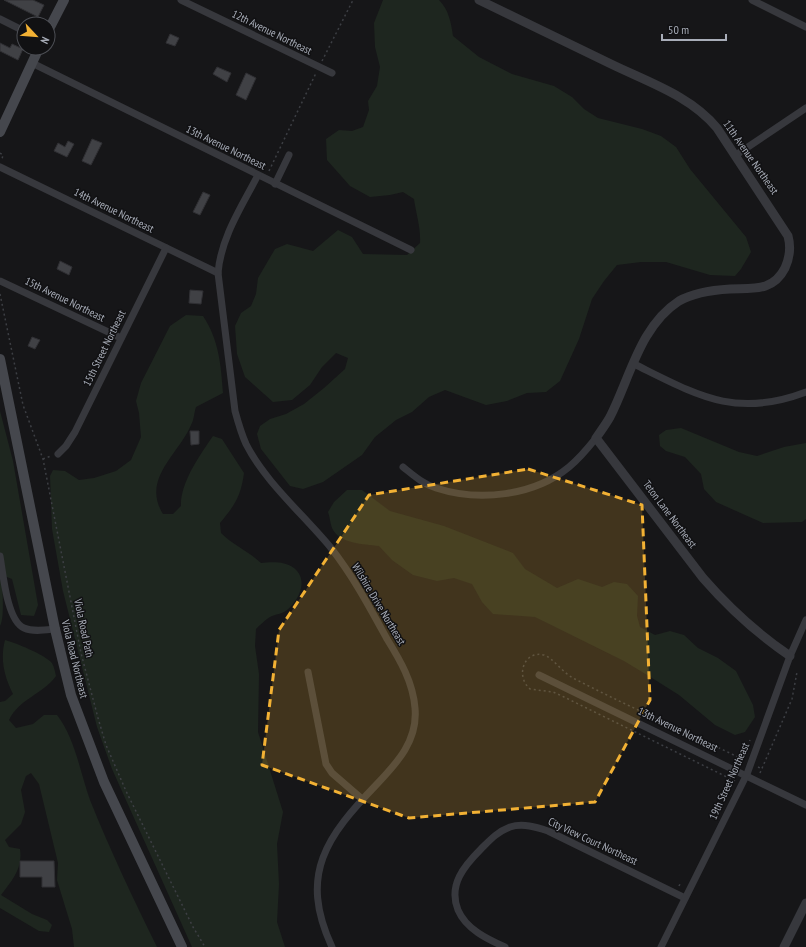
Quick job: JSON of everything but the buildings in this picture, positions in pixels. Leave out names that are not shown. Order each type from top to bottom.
[{"type":"main road","points":[[56,16],[64,0]]},
{"type":"main road","points":[[0,132],[36,56]]},
{"type":"main road","name":"Viola Road Northeast","points":[[0,359],[55,629],[73,702],[104,782],[182,947]]},
{"type":"street","name":"12th Avenue Northeast","points":[[181,0],[332,73]]},
{"type":"street","name":"11th Avenue Northeast","points":[[480,0],[663,89],[696,108],[708,117],[736,155],[788,236],[790,252],[787,263],[782,274],[767,287],[713,292],[681,300],[658,319],[648,333],[634,364]]},
{"type":"street","points":[[752,0],[806,27]]},
{"type":"street","points":[[0,19],[16,27]]},
{"type":"street","name":"13th Avenue Northeast","points":[[32,64],[411,250]]},
{"type":"street","points":[[736,155],[806,108]]},
{"type":"street","points":[[275,184],[289,155]]},
{"type":"street","name":"14th Avenue Northeast","points":[[0,166],[218,272]]},
{"type":"street","points":[[218,272],[219,259],[225,238],[261,177]]},
{"type":"street","name":"15th Street Northeast","points":[[58,454],[66,446],[75,432],[166,248]]},
{"type":"street","name":"Wilshire Drive Northeast","points":[[218,272],[232,400],[246,444],[253,457],[346,568],[402,664],[413,692],[415,723],[408,747],[388,773],[362,799],[338,829],[327,846],[320,864],[317,881],[318,901],[322,919],[332,947]]},
{"type":"street","name":"15th Avenue Northeast","points":[[0,281],[121,338]]},
{"type":"street","points":[[403,467],[421,481],[435,488],[457,493],[493,496],[525,489],[548,479],[569,467],[596,438],[609,419],[634,364],[686,390],[704,397],[735,404],[780,401],[806,392]]},
{"type":"street","name":"Teton Lane Northeast","points":[[596,438],[713,590],[749,626],[763,638],[790,656]]},
{"type":"street","points":[[0,556],[11,612],[16,623],[28,630],[55,629]]},
{"type":"street","name":"19th Street Northeast","points":[[661,947],[746,774],[790,656],[806,620]]},
{"type":"street","points":[[308,672],[326,764],[332,773],[362,799]]},
{"type":"street","name":"13th Avenue Northeast","points":[[539,675],[746,774],[806,805]]},
{"type":"street","name":"City View Court Northeast","points":[[504,947],[476,932],[466,923],[458,910],[455,897],[459,875],[465,865],[497,832],[511,827],[535,826],[548,830],[685,898]]},
{"type":"street","points":[[784,947],[806,903]]},
{"type":"path","points":[[261,177],[353,0]]},
{"type":"path","name":"Viola Road Path","points":[[0,294],[23,405],[43,459],[81,653],[106,745],[126,790],[193,927],[205,947]]},
{"type":"path","points":[[762,769],[792,699],[797,672]]},
{"type":"path","points":[[742,759],[753,734]]},
{"type":"highlighted area","points":[[528,469],[642,505],[650,700],[595,802],[409,818],[262,765],[279,630],[369,495]]},
{"type":"shaded area","points":[[383,0],[439,0],[447,12],[453,36],[479,57],[512,74],[554,86],[572,97],[584,109],[598,118],[642,129],[661,136],[676,147],[690,169],[746,237],[751,252],[735,276],[710,275],[666,262],[641,262],[617,265],[592,299],[579,339],[560,381],[546,392],[527,393],[507,401],[486,405],[445,390],[429,397],[412,412],[396,420],[375,437],[362,455],[323,482],[303,489],[290,486],[261,449],[257,434],[260,426],[270,419],[286,414],[304,404],[324,388],[345,369],[348,358],[336,353],[322,367],[310,385],[292,400],[273,402],[245,377],[237,354],[235,326],[241,313],[251,306],[256,294],[258,278],[275,249],[287,244],[313,251],[338,230],[352,237],[363,254],[407,255],[420,243],[419,226],[414,199],[403,192],[370,197],[350,186],[327,160],[326,139],[339,130],[352,131],[363,127],[369,110],[368,101],[377,86],[380,67],[375,47],[374,23]]},
{"type":"shaded area","points":[[186,315],[203,316],[213,334],[218,353],[223,393],[196,407],[192,423],[164,467],[159,478],[156,489],[157,501],[163,514],[173,514],[181,506],[187,479],[202,452],[213,436],[222,439],[244,473],[239,494],[230,511],[220,523],[221,533],[261,563],[282,563],[294,568],[301,578],[302,584],[301,590],[291,606],[285,611],[268,618],[256,629],[255,646],[259,674],[258,732],[283,812],[277,844],[279,884],[277,922],[285,947],[192,947],[112,769],[97,727],[63,591],[52,529],[50,476],[53,470],[65,471],[79,480],[94,478],[116,471],[131,460],[141,437],[139,413],[136,401],[141,383],[170,326]]},
{"type":"shaded area","points":[[0,411],[13,461],[38,605],[34,616],[21,615],[12,579],[2,575],[3,609],[2,622],[0,626]]},
{"type":"shaded area","points":[[681,428],[739,452],[757,456],[784,447],[806,443],[806,519],[802,522],[763,523],[716,502],[704,489],[701,474],[685,457],[666,451],[660,446],[659,435],[666,430]]},
{"type":"shaded area","points":[[347,490],[362,490],[390,511],[444,526],[513,553],[525,569],[557,588],[578,579],[602,587],[614,582],[627,584],[638,596],[637,616],[640,627],[655,635],[670,631],[684,635],[698,648],[718,658],[736,671],[753,705],[755,717],[745,732],[735,735],[715,725],[679,695],[624,661],[535,617],[493,614],[482,602],[472,584],[454,578],[437,581],[413,575],[392,560],[379,546],[359,544],[340,537],[332,528],[328,512],[334,502]]},
{"type":"shaded area","points":[[5,640],[29,649],[47,659],[53,665],[56,676],[45,688],[19,707],[9,720],[16,728],[33,724],[44,715],[57,715],[63,724],[73,745],[90,800],[98,819],[122,874],[157,947],[74,947],[72,929],[57,880],[58,863],[39,784],[31,773],[26,776],[21,790],[25,812],[21,824],[5,840],[9,847],[20,849],[20,863],[16,874],[1,895],[32,914],[47,920],[52,925],[49,932],[39,931],[0,908],[0,702],[5,701],[13,694],[7,681],[3,661]]}]
